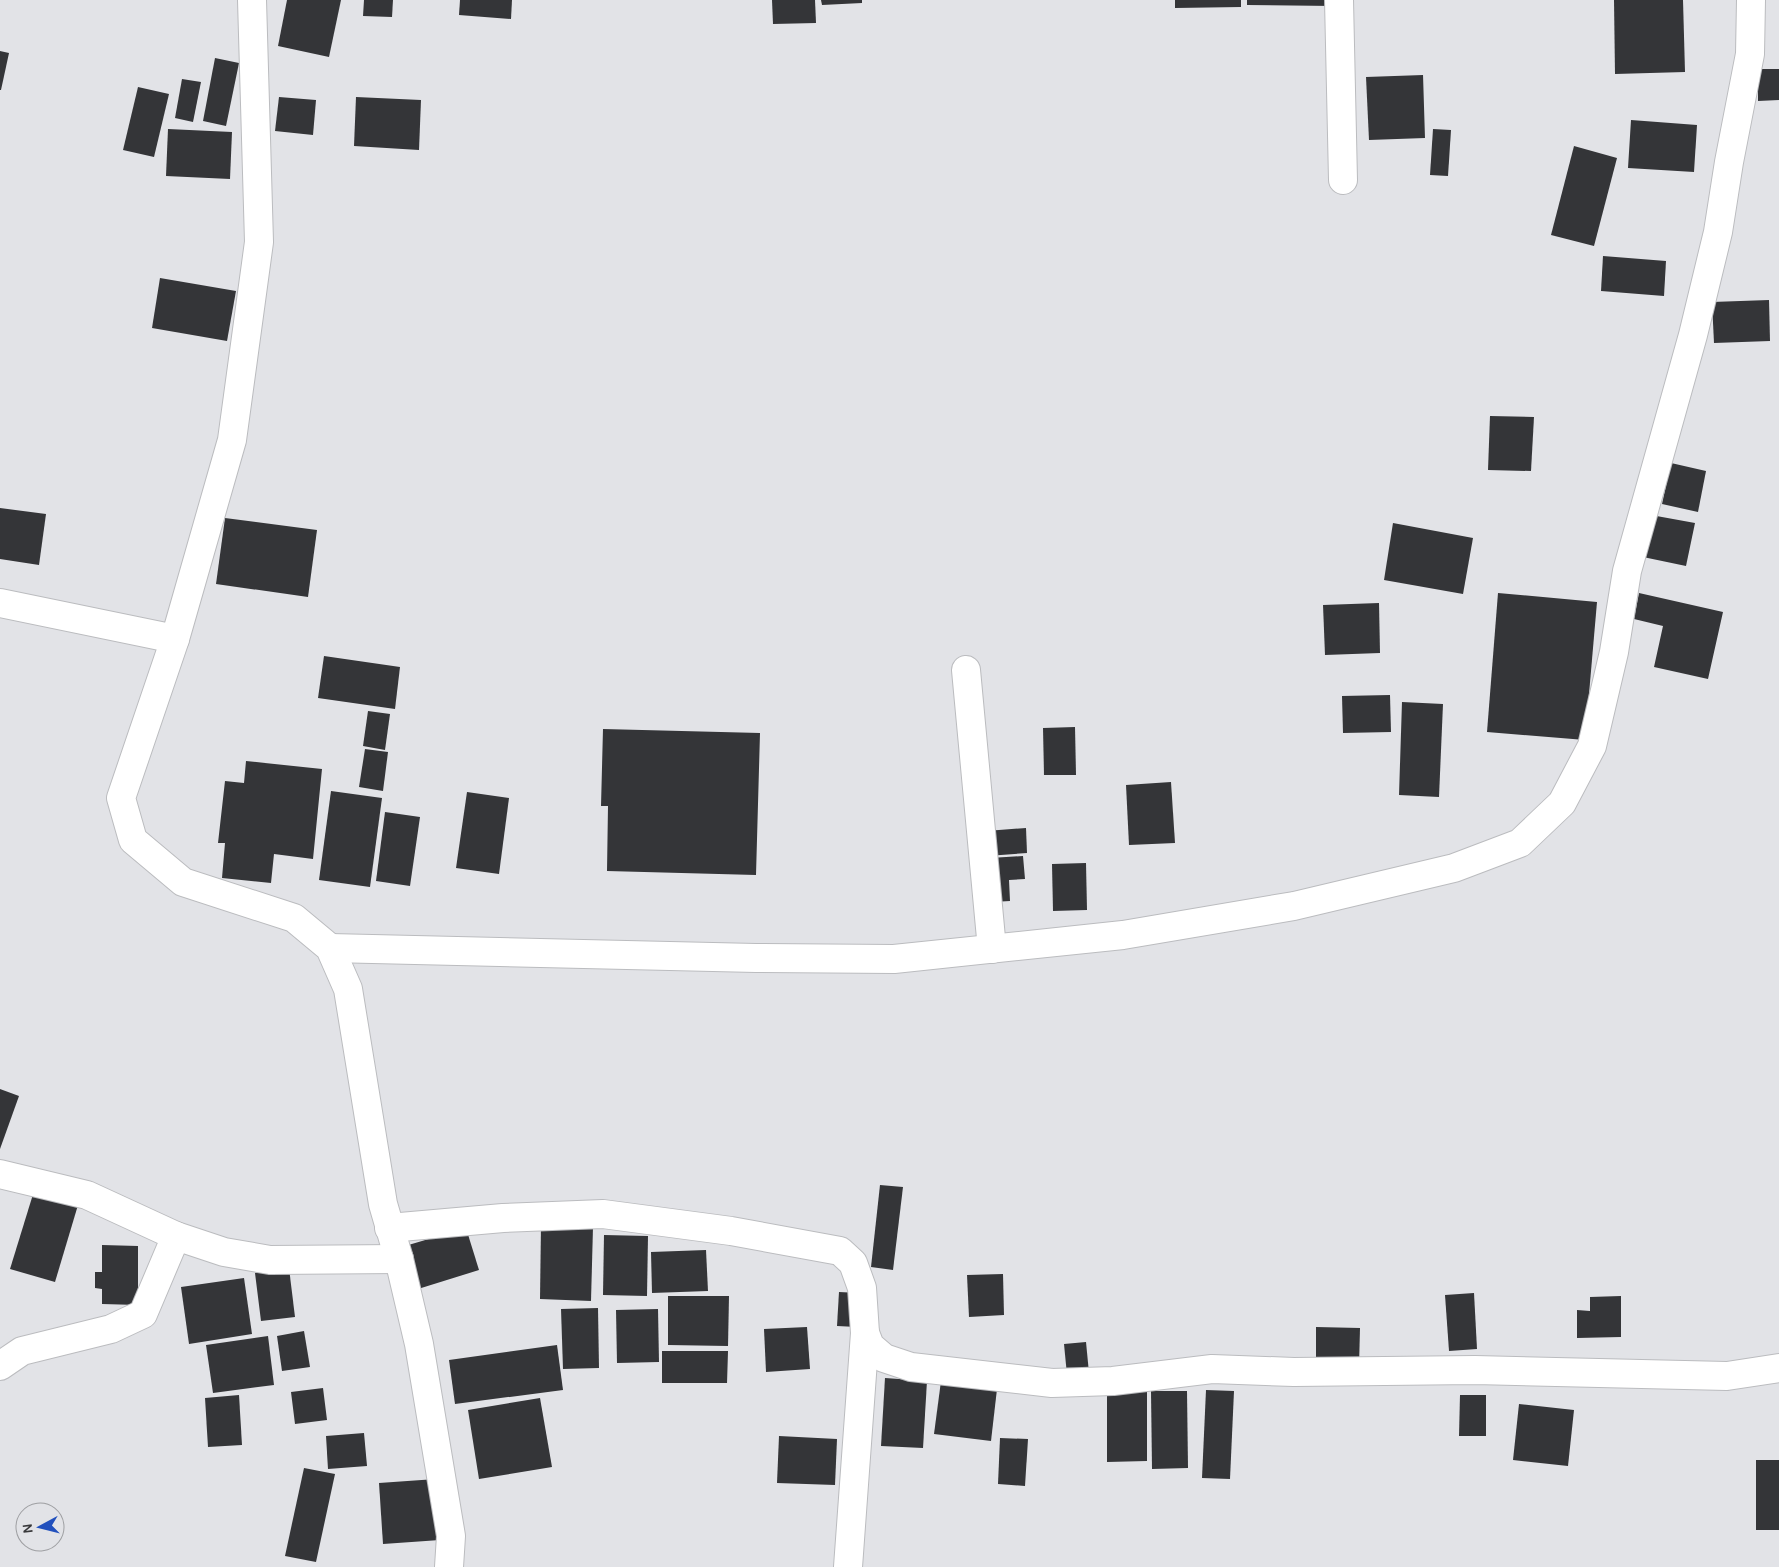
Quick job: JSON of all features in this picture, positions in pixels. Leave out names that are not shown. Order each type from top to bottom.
[{"type":"street","points":[[252,0],[259,242],[232,440],[175,639],[121,798],[132,840],[184,882],[294,918],[330,948],[348,989],[383,1204],[399,1259],[418,1344],[450,1536],[449,1567]]},
{"type":"street","points":[[1340,0],[1343,180]]},
{"type":"street","points":[[330,948],[894,960],[1123,935],[1294,906],[1454,868],[1520,843],[1562,802],[1592,746],[1614,652],[1627,571],[1693,335],[1711,260],[1750,54],[1752,0]]},
{"type":"street","points":[[0,603],[175,639]]},
{"type":"street","points":[[966,670],[992,949]]},
{"type":"street","points":[[0,1174],[87,1195],[176,1236],[224,1252],[270,1260],[399,1259]]},
{"type":"street","points":[[389,1228],[503,1218],[603,1214],[731,1232],[840,1251],[853,1264],[862,1288],[865,1332],[848,1567]]},
{"type":"street","points":[[0,1366],[22,1351],[111,1329],[142,1314],[176,1236]]},
{"type":"street","points":[[865,1332],[870,1346],[884,1358],[911,1367],[1052,1383],[1113,1381],[1212,1369],[1294,1372],[1475,1370],[1726,1376],[1779,1368]]},
{"type":"building","points":[[287,0],[341,0],[329,57],[278,46]]},
{"type":"building","points":[[364,0],[393,0],[392,17],[363,16]]},
{"type":"building","points":[[460,0],[512,0],[511,19],[459,15]]},
{"type":"building","points":[[772,0],[815,0],[816,23],[773,24]]},
{"type":"building","points":[[821,0],[862,0],[862,3],[822,5]]},
{"type":"building","points":[[1175,0],[1241,0],[1241,7],[1175,8]]},
{"type":"building","points":[[1247,0],[1334,0],[1334,6],[1247,5]]},
{"type":"building","points":[[1614,0],[1683,0],[1685,72],[1615,74]]},
{"type":"building","points":[[0,51],[9,53],[1,90],[0,90]]},
{"type":"building","points":[[215,58],[239,63],[226,126],[203,121]]},
{"type":"building","points":[[1758,69],[1779,69],[1779,100],[1758,101]]},
{"type":"building","points":[[1423,75],[1425,138],[1369,140],[1366,77]]},
{"type":"building","points":[[182,79],[201,82],[193,122],[175,118]]},
{"type":"building","points":[[138,87],[169,94],[154,157],[123,150]]},
{"type":"building","points":[[279,97],[316,100],[313,135],[275,131]]},
{"type":"building","points":[[356,97],[421,100],[419,150],[354,146]]},
{"type":"building","points":[[1631,120],[1697,125],[1694,172],[1628,168]]},
{"type":"building","points":[[168,129],[232,132],[230,179],[166,176]]},
{"type":"building","points":[[1433,129],[1451,130],[1448,176],[1430,175]]},
{"type":"building","points":[[1574,146],[1617,158],[1594,246],[1551,235]]},
{"type":"building","points":[[1603,256],[1666,261],[1664,296],[1601,291]]},
{"type":"building","points":[[160,278],[236,291],[227,341],[152,328]]},
{"type":"building","points":[[1769,300],[1770,341],[1714,343],[1712,302]]},
{"type":"building","points":[[1490,416],[1534,417],[1531,471],[1488,470]]},
{"type":"building","points":[[1671,463],[1706,471],[1698,512],[1662,504]]},
{"type":"building","points":[[0,508],[46,514],[39,565],[0,559]]},
{"type":"building","points":[[1651,515],[1695,523],[1686,566],[1643,557]]},
{"type":"building","points":[[225,518],[317,530],[308,597],[216,584]]},
{"type":"building","points":[[1393,523],[1473,538],[1463,594],[1384,580]]},
{"type":"building","points":[[1498,593],[1597,602],[1585,740],[1487,732]]},
{"type":"building","points":[[1639,593],[1723,612],[1708,679],[1654,667],[1663,626],[1634,619]]},
{"type":"building","points":[[1379,603],[1380,653],[1325,655],[1323,605]]},
{"type":"building","points":[[324,656],[400,667],[395,709],[318,698]]},
{"type":"building","points":[[1390,695],[1391,732],[1343,733],[1342,696]]},
{"type":"building","points":[[1402,702],[1443,704],[1439,797],[1399,795]]},
{"type":"building","points":[[368,711],[390,714],[385,750],[363,746]]},
{"type":"building","points":[[1075,727],[1076,775],[1044,775],[1043,728]]},
{"type":"building","points":[[603,729],[760,733],[756,875],[607,871],[608,806],[601,806]]},
{"type":"building","points":[[365,749],[388,752],[383,791],[359,787]]},
{"type":"building","points":[[246,761],[322,769],[313,859],[274,854],[271,883],[222,878],[225,843],[218,843],[225,781],[244,783]]},
{"type":"building","points":[[1171,782],[1175,843],[1129,845],[1126,785]]},
{"type":"building","points":[[331,791],[382,798],[370,887],[319,880]]},
{"type":"building","points":[[467,792],[509,798],[499,874],[456,868]]},
{"type":"building","points":[[385,812],[420,817],[410,886],[376,881]]},
{"type":"building","points":[[1026,828],[1027,853],[987,856],[986,831]]},
{"type":"building","points":[[1023,856],[1025,879],[1009,880],[1010,901],[993,902],[990,858]]},
{"type":"building","points":[[1086,863],[1087,910],[1053,911],[1052,864]]},
{"type":"building","points":[[0,1089],[19,1096],[0,1149]]},
{"type":"building","points":[[880,1185],[903,1187],[893,1270],[871,1267]]},
{"type":"building","points":[[34,1191],[78,1205],[55,1282],[10,1269]]},
{"type":"building","points":[[541,1225],[593,1227],[591,1301],[540,1299]]},
{"type":"building","points":[[466,1228],[479,1270],[418,1289],[405,1246]]},
{"type":"building","points":[[604,1235],[648,1236],[647,1296],[603,1295]]},
{"type":"building","points":[[102,1245],[138,1246],[138,1305],[102,1304],[102,1289],[95,1288],[95,1272],[102,1272]]},
{"type":"building","points":[[706,1250],[708,1291],[652,1293],[651,1252]]},
{"type":"building","points":[[289,1268],[295,1317],[261,1321],[255,1273]]},
{"type":"building","points":[[1003,1274],[1004,1315],[969,1317],[967,1275]]},
{"type":"building","points":[[244,1278],[252,1334],[189,1344],[181,1287]]},
{"type":"building","points":[[839,1292],[859,1293],[857,1327],[837,1326]]},
{"type":"building","points":[[1474,1293],[1477,1349],[1449,1351],[1445,1295]]},
{"type":"building","points":[[668,1296],[729,1296],[728,1346],[668,1345]]},
{"type":"building","points":[[1621,1296],[1621,1337],[1577,1338],[1577,1310],[1590,1311],[1590,1297]]},
{"type":"building","points":[[598,1308],[599,1368],[563,1369],[561,1309]]},
{"type":"building","points":[[658,1309],[659,1362],[617,1363],[616,1310]]},
{"type":"building","points":[[807,1327],[810,1369],[766,1372],[764,1329]]},
{"type":"building","points":[[1316,1327],[1360,1328],[1359,1367],[1316,1366]]},
{"type":"building","points":[[304,1331],[310,1367],[282,1371],[277,1336]]},
{"type":"building","points":[[268,1336],[274,1385],[213,1393],[206,1345]]},
{"type":"building","points":[[1086,1342],[1089,1373],[1067,1375],[1064,1344]]},
{"type":"building","points":[[557,1345],[563,1390],[455,1404],[449,1360]]},
{"type":"building","points":[[662,1351],[728,1351],[727,1383],[662,1383]]},
{"type":"building","points":[[885,1378],[927,1381],[923,1448],[881,1446]]},
{"type":"building","points":[[941,1381],[997,1389],[991,1441],[934,1434]]},
{"type":"building","points":[[323,1388],[327,1420],[295,1424],[291,1392]]},
{"type":"building","points":[[1206,1390],[1234,1391],[1230,1479],[1202,1478]]},
{"type":"building","points":[[1151,1391],[1187,1391],[1188,1468],[1152,1469]]},
{"type":"building","points":[[1107,1392],[1147,1392],[1147,1461],[1107,1462]]},
{"type":"building","points":[[239,1395],[242,1445],[208,1447],[205,1398]]},
{"type":"building","points":[[1460,1395],[1486,1395],[1486,1436],[1459,1436]]},
{"type":"building","points":[[540,1398],[552,1467],[479,1479],[468,1410]]},
{"type":"building","points":[[1519,1404],[1574,1410],[1568,1466],[1513,1460]]},
{"type":"building","points":[[364,1433],[367,1466],[328,1469],[326,1436]]},
{"type":"building","points":[[779,1436],[837,1439],[835,1485],[777,1483]]},
{"type":"building","points":[[1000,1438],[1028,1439],[1025,1486],[998,1484]]},
{"type":"building","points":[[1756,1460],[1779,1460],[1779,1530],[1756,1530]]},
{"type":"building","points":[[304,1468],[335,1474],[316,1562],[285,1556]]},
{"type":"building","points":[[436,1479],[440,1540],[383,1544],[379,1483]]}]
